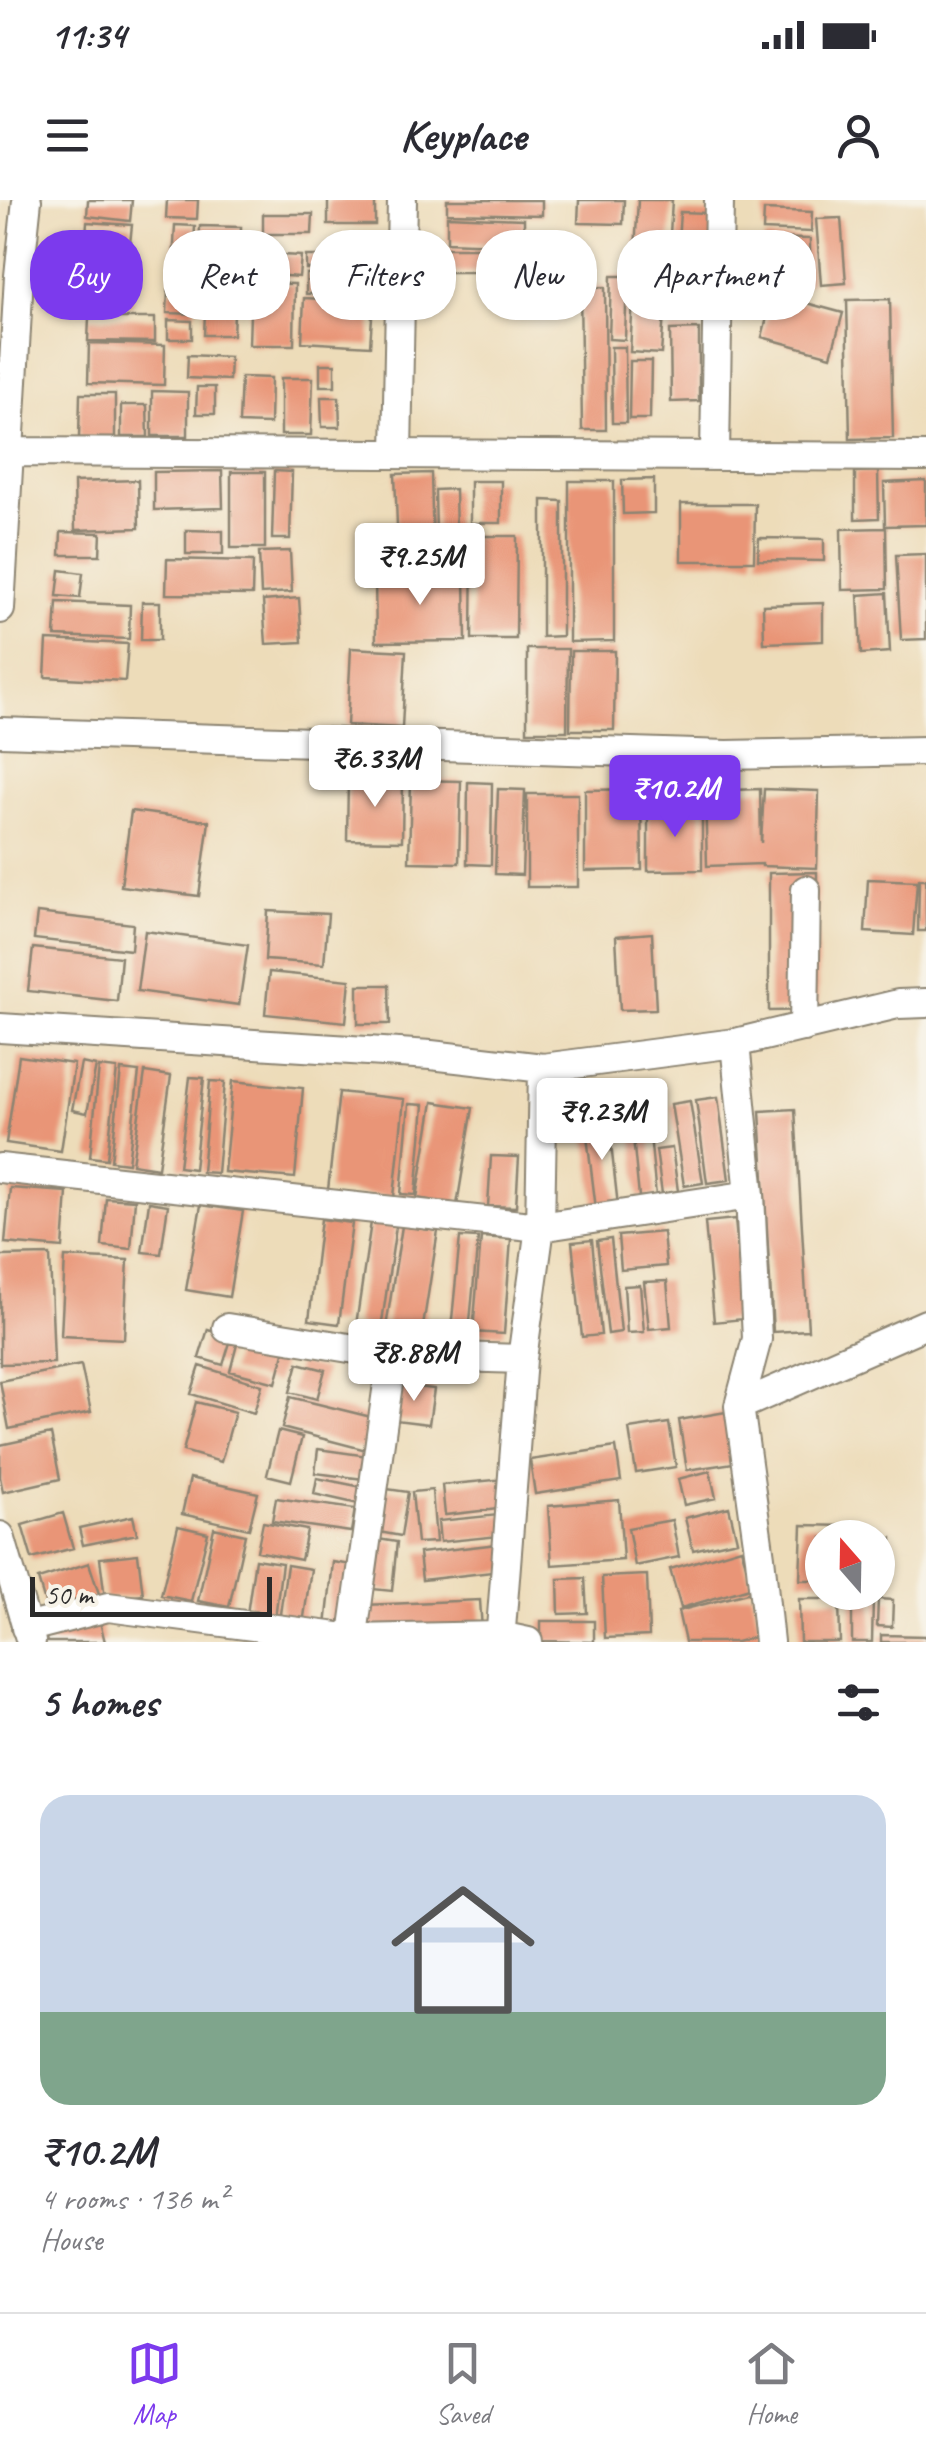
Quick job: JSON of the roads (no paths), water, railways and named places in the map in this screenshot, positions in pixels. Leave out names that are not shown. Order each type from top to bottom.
[{"type":"street","points":[[0,610],[10,452],[7,388],[26,200]]},
{"type":"street","points":[[397,453],[402,200]]},
{"type":"street","points":[[715,456],[719,200]]},
{"type":"street","points":[[10,452],[926,458]]},
{"type":"street","points":[[0,732],[727,755],[926,751]]},
{"type":"street","points":[[804,1026],[806,890]]},
{"type":"street","points":[[0,1028],[432,1055],[542,1068],[735,1043],[898,1004],[926,1003]]},
{"type":"street","points":[[735,1043],[750,1195],[757,1339],[738,1406],[769,1642]]},
{"type":"street","points":[[500,1639],[522,1359],[540,1227],[542,1068]]},
{"type":"street","points":[[0,1168],[540,1227],[750,1195]]},
{"type":"street","points":[[738,1406],[926,1324]]},
{"type":"street","points":[[227,1328],[392,1355],[522,1359]]},
{"type":"street","points":[[353,1640],[392,1355]]},
{"type":"street","points":[[0,1536],[29,1635],[108,1607],[353,1640],[528,1642]]}]
